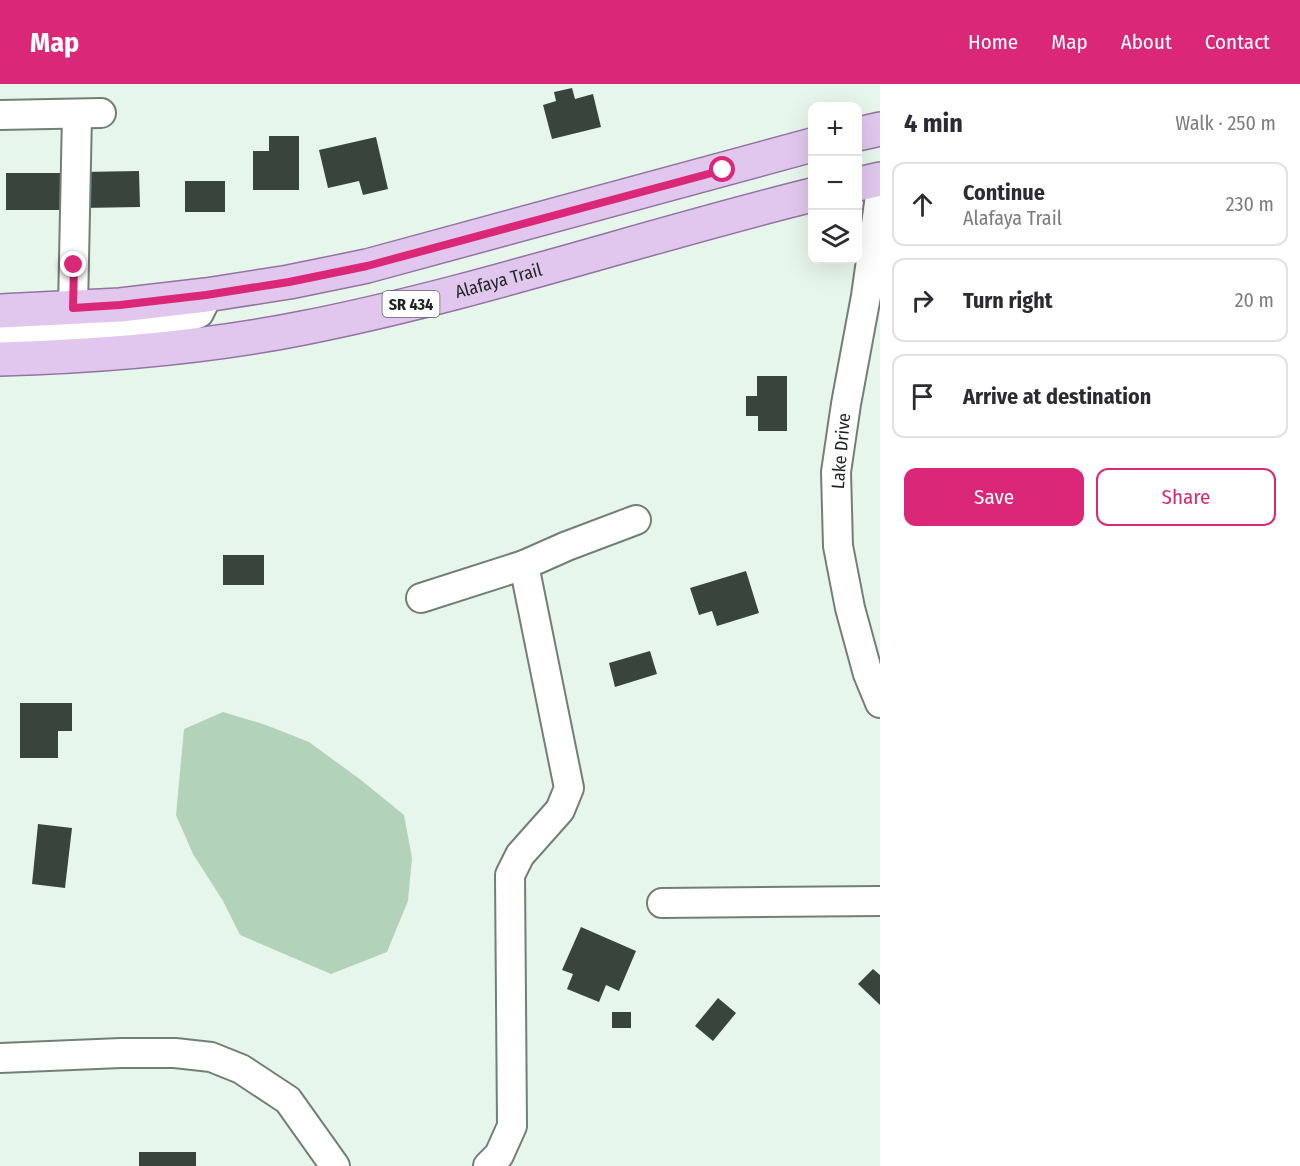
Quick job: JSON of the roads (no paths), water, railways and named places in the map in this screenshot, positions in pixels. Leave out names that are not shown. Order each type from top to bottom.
[{"type":"main road","points":[[862,133],[880,129]]},
{"type":"main road","points":[[0,311],[120,305],[208,295],[289,282],[367,266],[808,147]]},
{"type":"main road","points":[[862,183],[880,179]]},
{"type":"main road","name":"Alafaya Trail","points":[[0,359],[124,354],[301,329],[465,290],[808,196]]},
{"type":"street","points":[[0,115],[89,113],[73,308]]},
{"type":"street","name":"Lake Drive","points":[[880,196],[866,296],[836,472],[838,546],[850,608],[868,674],[880,703]]},
{"type":"street","points":[[0,337],[8,333],[54,328],[171,323],[198,313],[208,295]]},
{"type":"street","points":[[421,598],[524,565],[636,520]]},
{"type":"street","points":[[488,1166],[499,1155],[512,1126],[510,875],[520,855],[560,810],[570,789],[524,565]]},
{"type":"street","points":[[662,903],[880,901]]},
{"type":"street","points":[[0,1058],[121,1053],[175,1053],[211,1057],[241,1069],[288,1100],[335,1166]]}]
